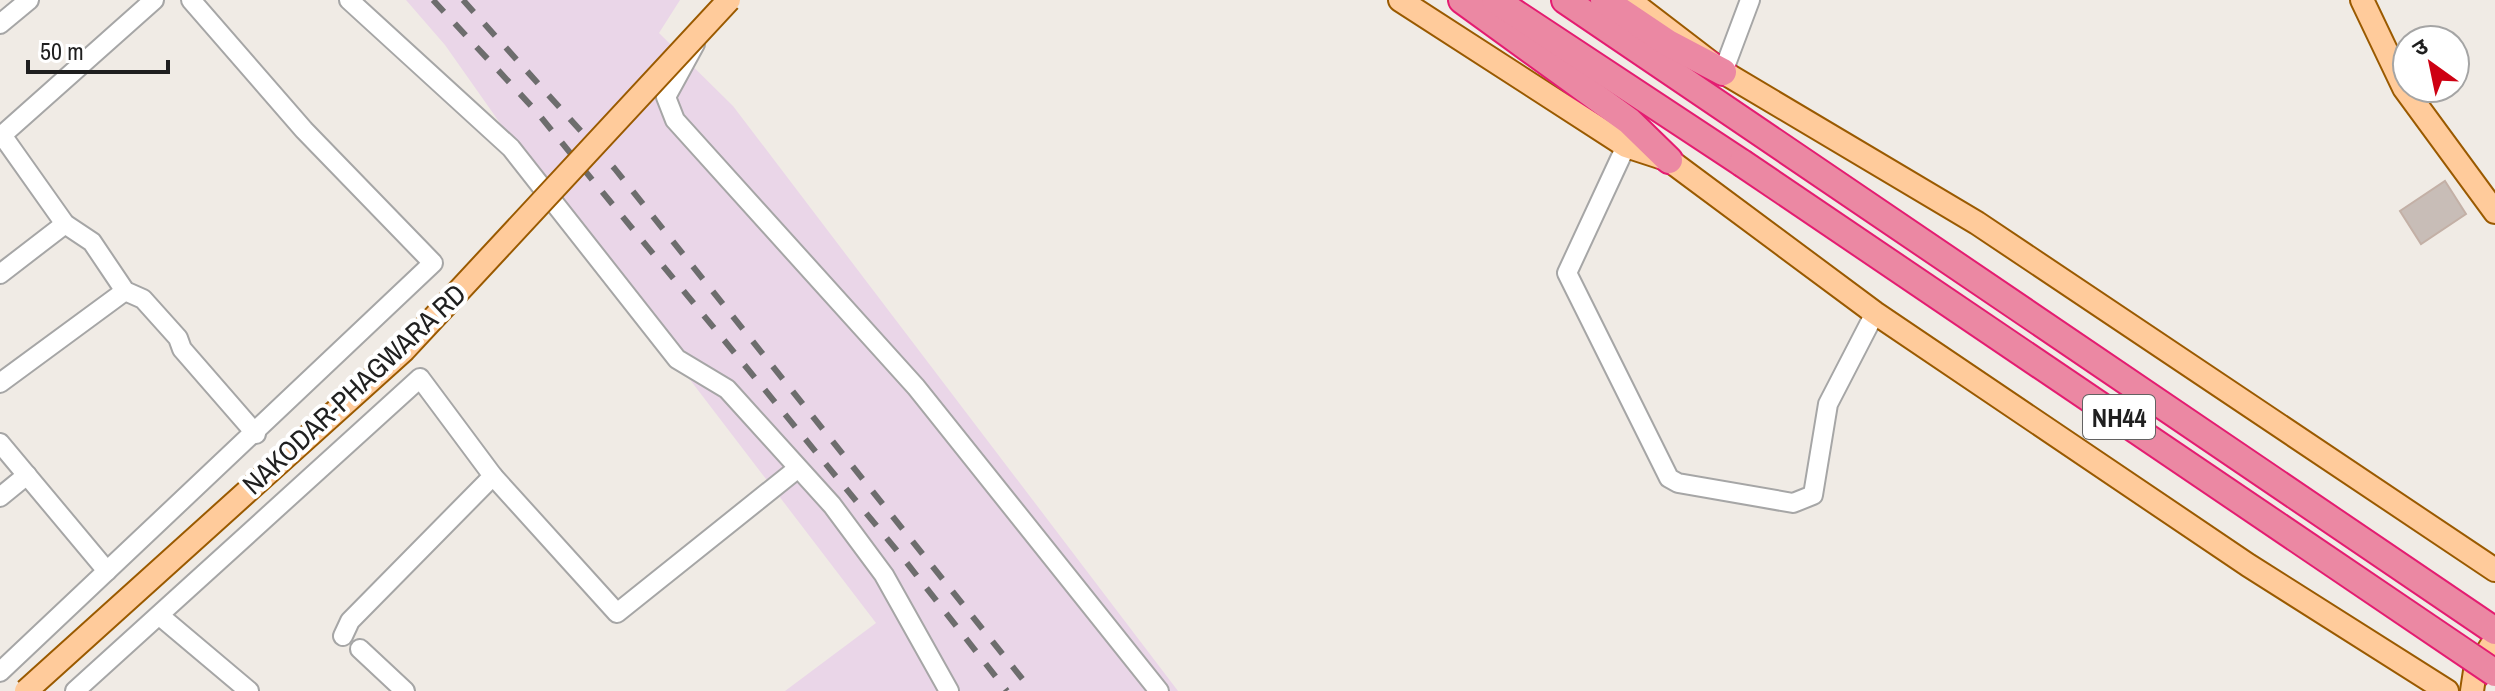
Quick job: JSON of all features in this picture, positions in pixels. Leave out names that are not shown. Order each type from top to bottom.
[{"type":"highway","points":[[1462,0],[1629,121],[1669,160]]},
{"type":"highway","name":"NH44","points":[[1495,0],[1742,163],[2495,673]]},
{"type":"highway","name":"NH44","points":[[1565,0],[2495,631]]},
{"type":"highway","points":[[1604,0],[1668,43],[1723,72]]},
{"type":"main road","name":"NAKODAR-PHAGWARA RD","points":[[26,691],[404,350],[729,0]]},
{"type":"main road","points":[[1400,0],[1626,146],[1669,160],[1875,313],[2248,565],[2447,691]]},
{"type":"main road","points":[[1629,0],[1723,72],[1977,223],[2495,570]]},
{"type":"main road","points":[[2362,0],[2404,88],[2495,212]]},
{"type":"main road","points":[[2472,691],[2475,671],[2495,640]]},
{"type":"street","points":[[0,24],[29,0]]},
{"type":"street","points":[[154,0],[1,136],[65,224],[92,242],[125,291],[143,299],[256,434]]},
{"type":"street","points":[[0,672],[256,434],[433,263],[304,130],[191,0]]},
{"type":"street","points":[[349,0],[511,148],[677,359],[727,389],[832,505],[884,575],[949,691]]},
{"type":"street","points":[[723,0],[666,97],[675,120],[916,387],[1159,691]]},
{"type":"street","points":[[1723,72],[1750,0]]},
{"type":"street","points":[[1626,146],[1567,273],[1669,478],[1678,483],[1793,503],[1813,495],[1828,404],[1875,313]]},
{"type":"street","points":[[0,274],[65,224]]},
{"type":"street","points":[[0,383],[125,291]]},
{"type":"street","points":[[75,691],[420,378],[493,476],[617,613],[797,469]]},
{"type":"street","points":[[0,443],[107,571]]},
{"type":"street","points":[[0,497],[27,475]]},
{"type":"street","points":[[343,636],[350,621],[493,476]]},
{"type":"street","points":[[160,616],[249,691]]},
{"type":"street","points":[[360,649],[405,691]]},
{"type":"shaded area","points":[[406,0],[680,0],[659,33],[733,106],[1178,691],[785,691],[876,623],[571,224],[445,45]]},
{"type":"building","points":[[2445,181],[2466,214],[2421,244],[2400,211]]},
{"type":"railway","points":[[433,0],[535,110],[903,558],[1007,691]]},
{"type":"railway","points":[[463,0],[615,169],[1032,691]]}]
